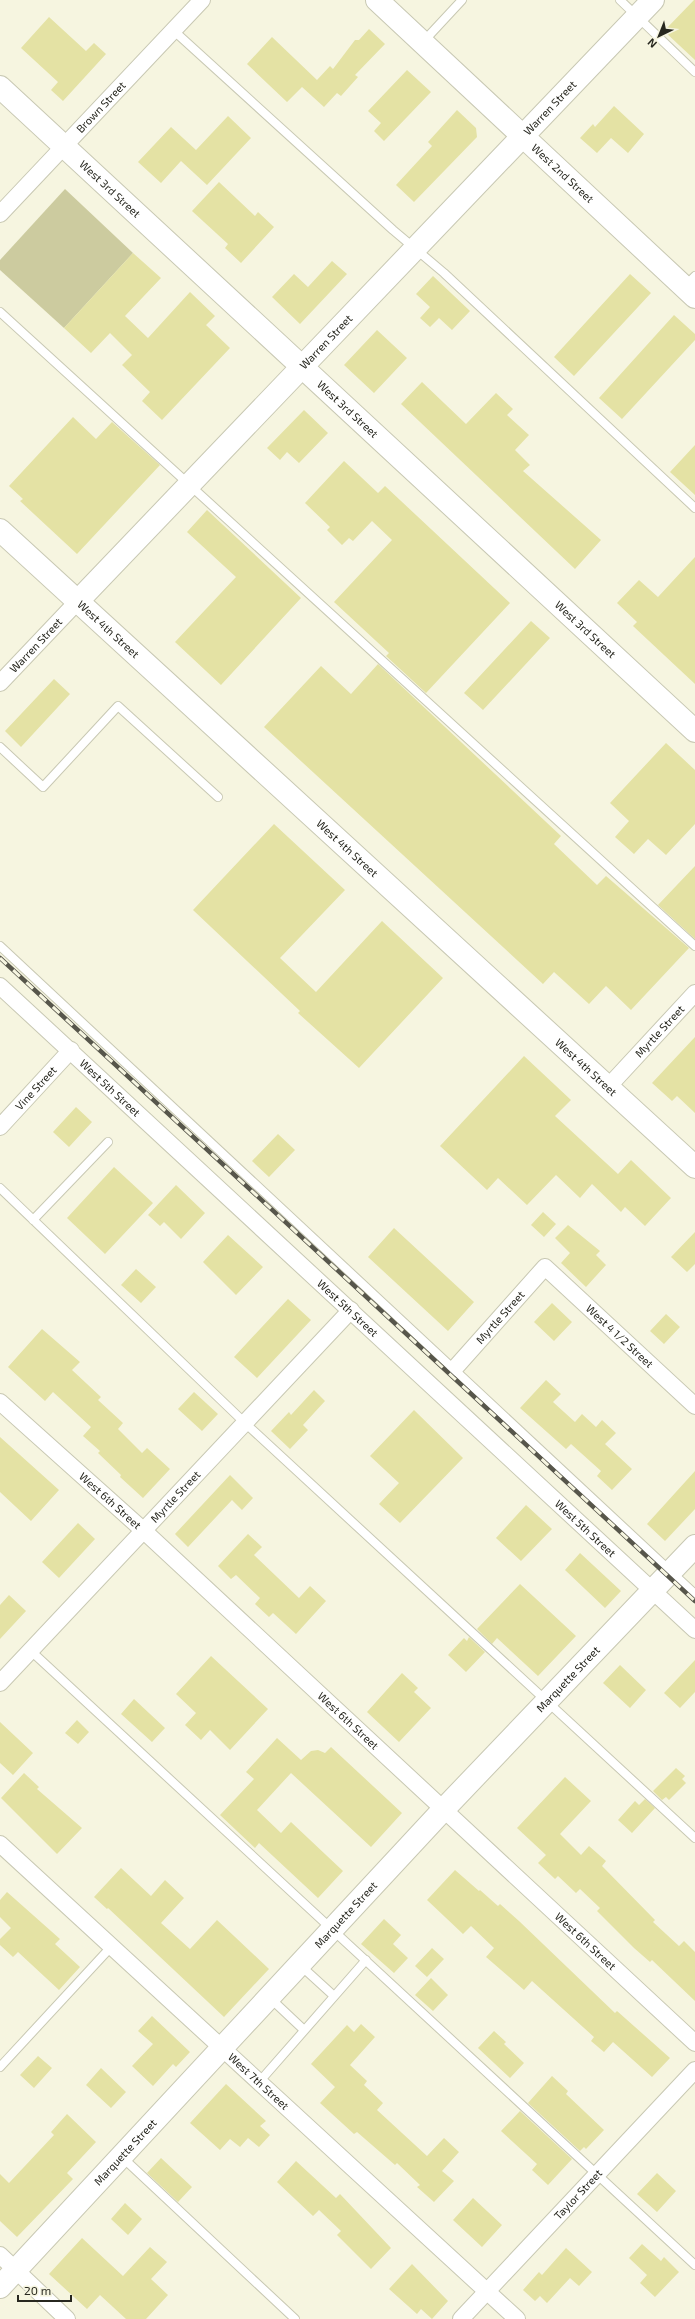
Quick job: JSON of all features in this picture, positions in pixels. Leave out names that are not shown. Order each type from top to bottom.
[{"type":"street","name":"Brown Street","points":[[0,214],[202,0]]},
{"type":"street","name":"West 2nd Street","points":[[377,0],[522,136],[691,287]]},
{"type":"street","name":"Warren Street","points":[[0,684],[189,483],[653,0]]},
{"type":"street","name":"West 3rd Street","points":[[0,87],[695,731]]},
{"type":"street","name":"West 4th Street","points":[[0,530],[695,1167]]},
{"type":"street","name":"West 5th Street","points":[[0,986],[71,1050],[695,1630]]},
{"type":"street","name":"Myrtle Street","points":[[608,1087],[695,993]]},
{"type":"street","name":"Vine Street","points":[[0,1127],[71,1050]]},
{"type":"street","name":"Myrtle Street","points":[[455,1368],[544,1266]]},
{"type":"street","name":"West 4 1/2 Street","points":[[544,1266],[695,1406]]},
{"type":"street","name":"Myrtle Street","points":[[0,1683],[351,1310]]},
{"type":"street","name":"West 6th Street","points":[[0,1402],[144,1531],[695,2043]]},
{"type":"street","name":"Marquette Street","points":[[0,2287],[443,1810],[695,1546]]},
{"type":"street","name":"West 7th Street","points":[[0,1844],[518,2319]]},
{"type":"street","name":"Taylor Street","points":[[461,2319],[695,2070]]},
{"type":"street","points":[[0,2255],[67,2319]]},
{"type":"lane","points":[[423,42],[462,0]]},
{"type":"lane","points":[[620,0],[695,72]]},
{"type":"lane","points":[[173,30],[415,249],[444,273],[695,508]]},
{"type":"lane","points":[[0,312],[695,946]]},
{"type":"lane","points":[[0,747],[43,787],[118,706],[218,796]]},
{"type":"lane","points":[[0,946],[335,1260],[455,1368],[695,1594]]},
{"type":"lane","points":[[34,1220],[108,1142]]},
{"type":"lane","points":[[0,1188],[245,1423],[695,1838]]},
{"type":"lane","points":[[30,1651],[695,2264]]},
{"type":"lane","points":[[0,2067],[111,1947]]},
{"type":"lane","points":[[260,2081],[366,1960]]},
{"type":"lane","points":[[300,1965],[334,1996]]},
{"type":"lane","points":[[269,1998],[304,2030]]},
{"type":"lane","points":[[121,2157],[295,2319]]},
{"type":"green space","points":[[65,189],[133,253],[64,328],[0,270],[0,260]]},
{"type":"building","points":[[695,0],[695,60],[664,31]]},
{"type":"building","points":[[49,17],[86,51],[94,43],[106,54],[63,101],[51,90],[58,82],[21,48]]},
{"type":"building","points":[[369,29],[385,44],[355,75],[358,77],[341,96],[337,93],[324,107],[302,87],[287,102],[247,64],[272,37],[317,80],[330,66],[333,69],[355,40],[359,40]]},
{"type":"building","points":[[407,70],[431,92],[384,141],[374,131],[381,123],[368,111]]},
{"type":"building","points":[[614,106],[644,134],[628,153],[611,138],[597,153],[580,138],[593,124],[595,127]]},
{"type":"building","points":[[457,110],[476,128],[477,137],[414,202],[396,185],[432,146],[428,142]]},
{"type":"building","points":[[228,116],[251,138],[207,185],[181,161],[161,183],[138,162],[171,127],[196,150]]},
{"type":"building","points":[[219,182],[255,216],[258,212],[274,227],[241,263],[225,248],[228,244],[192,211]]},
{"type":"building","points":[[133,253],[161,278],[125,316],[148,338],[190,292],[215,316],[206,325],[230,348],[162,420],[142,401],[150,392],[122,365],[132,355],[110,333],[91,353],[64,328]]},
{"type":"building","points":[[332,261],[347,274],[300,324],[272,297],[294,274],[308,287]]},
{"type":"building","points":[[630,274],[651,293],[574,376],[554,357]]},
{"type":"building","points":[[433,276],[470,311],[452,330],[439,318],[430,327],[420,318],[430,307],[416,294]]},
{"type":"building","points":[[674,315],[695,334],[695,340],[622,419],[599,398]]},
{"type":"building","points":[[377,330],[407,358],[374,393],[344,365]]},
{"type":"building","points":[[422,382],[466,424],[496,393],[513,409],[507,415],[529,435],[515,450],[530,465],[523,471],[601,540],[575,569],[401,404]]},
{"type":"building","points":[[304,410],[328,433],[299,463],[287,452],[280,460],[267,448]]},
{"type":"building","points":[[73,417],[96,439],[112,422],[160,465],[77,554],[20,501],[23,499],[9,486]]},
{"type":"building","points":[[695,445],[695,495],[670,472]]},
{"type":"building","points":[[344,461],[378,493],[385,486],[510,603],[426,693],[386,656],[389,653],[334,602],[392,540],[372,521],[353,541],[349,538],[342,545],[327,530],[330,527],[305,503]]},
{"type":"building","points":[[207,510],[301,598],[221,685],[175,642],[236,577],[187,532]]},
{"type":"building","points":[[695,557],[695,684],[633,626],[637,622],[617,603],[639,580],[658,597]]},
{"type":"building","points":[[531,621],[550,638],[483,710],[464,693]]},
{"type":"building","points":[[378,664],[561,836],[554,844],[597,885],[606,876],[689,948],[631,1010],[606,986],[589,1004],[554,972],[543,984],[264,727],[321,666],[351,694]]},
{"type":"building","points":[[54,679],[70,694],[21,747],[5,731]]},
{"type":"building","points":[[666,743],[695,770],[695,824],[666,855],[648,839],[634,854],[615,837],[629,821],[610,803]]},
{"type":"building","points":[[274,824],[345,890],[280,958],[316,992],[382,921],[443,978],[359,1068],[298,1013],[300,1011],[193,910]]},
{"type":"building","points":[[695,866],[695,939],[658,905]]},
{"type":"building","points":[[695,1037],[695,1113],[677,1096],[672,1101],[652,1083]]},
{"type":"building","points":[[524,1056],[571,1100],[555,1116],[618,1174],[631,1160],[671,1198],[645,1226],[625,1207],[621,1212],[592,1184],[580,1198],[556,1175],[527,1205],[498,1178],[487,1190],[440,1146]]},
{"type":"building","points":[[76,1107],[92,1122],[69,1147],[53,1132]]},
{"type":"building","points":[[278,1134],[295,1150],[269,1177],[252,1161]]},
{"type":"building","points":[[114,1167],[153,1203],[105,1254],[67,1218]]},
{"type":"building","points":[[176,1185],[205,1213],[181,1239],[164,1222],[160,1226],[148,1215]]},
{"type":"building","points":[[543,1212],[556,1224],[544,1237],[531,1225]]},
{"type":"building","points":[[568,1225],[600,1251],[596,1255],[606,1265],[586,1287],[561,1263],[570,1253],[555,1238]]},
{"type":"building","points":[[394,1228],[474,1302],[448,1331],[368,1257]]},
{"type":"building","points":[[695,1232],[695,1264],[687,1272],[671,1257]]},
{"type":"building","points":[[228,1235],[263,1267],[236,1295],[203,1262]]},
{"type":"building","points":[[136,1269],[156,1287],[141,1303],[121,1285]]},
{"type":"building","points":[[288,1299],[311,1320],[257,1378],[234,1357]]},
{"type":"building","points":[[552,1303],[572,1322],[554,1341],[534,1322]]},
{"type":"building","points":[[666,1314],[680,1327],[664,1344],[650,1331]]},
{"type":"building","points":[[42,1329],[80,1362],[72,1370],[101,1397],[98,1400],[123,1423],[118,1429],[142,1453],[147,1448],[170,1469],[143,1498],[120,1477],[121,1475],[98,1453],[100,1451],[83,1436],[91,1427],[53,1392],[45,1401],[8,1367]]},
{"type":"building","points":[[546,1380],[561,1394],[553,1402],[575,1422],[582,1414],[596,1427],[602,1420],[616,1433],[605,1444],[632,1469],[612,1490],[597,1476],[601,1471],[571,1444],[566,1449],[520,1408]]},
{"type":"building","points":[[314,1390],[325,1401],[303,1425],[308,1430],[290,1449],[271,1431],[289,1412],[291,1415]]},
{"type":"building","points":[[194,1392],[218,1414],[202,1431],[178,1409]]},
{"type":"building","points":[[414,1410],[463,1458],[400,1523],[379,1504],[399,1483],[370,1456]]},
{"type":"building","points":[[0,1437],[59,1490],[31,1521],[0,1492]]},
{"type":"building","points":[[695,1471],[695,1509],[665,1541],[647,1524]]},
{"type":"building","points":[[230,1475],[253,1498],[242,1510],[232,1500],[188,1547],[175,1534]]},
{"type":"building","points":[[526,1505],[552,1529],[521,1561],[496,1538]]},
{"type":"building","points":[[78,1523],[95,1539],[59,1578],[42,1562]]},
{"type":"building","points":[[248,1534],[262,1547],[254,1555],[299,1598],[310,1586],[326,1601],[296,1634],[273,1613],[269,1617],[255,1604],[260,1598],[236,1575],[231,1579],[218,1566]]},
{"type":"building","points":[[580,1553],[621,1591],[605,1608],[565,1570]]},
{"type":"building","points":[[520,1584],[576,1636],[538,1676],[497,1638],[492,1644],[477,1629]]},
{"type":"building","points":[[9,1595],[26,1611],[0,1639],[0,1605]]},
{"type":"building","points":[[469,1637],[485,1652],[466,1672],[448,1655],[464,1638],[467,1641]]},
{"type":"building","points":[[211,1656],[268,1709],[230,1750],[210,1730],[201,1740],[185,1725],[196,1713],[176,1694]]},
{"type":"building","points":[[695,1660],[695,1692],[680,1708],[664,1693]]},
{"type":"building","points":[[620,1665],[646,1690],[630,1708],[603,1683]]},
{"type":"building","points":[[402,1673],[418,1688],[414,1692],[431,1708],[399,1742],[367,1712]]},
{"type":"building","points":[[134,1699],[165,1728],[152,1742],[121,1714]]},
{"type":"building","points":[[77,1720],[89,1732],[78,1744],[65,1733]]},
{"type":"building","points":[[0,1722],[33,1753],[13,1775],[0,1763]]},
{"type":"building","points":[[277,1738],[301,1760],[311,1751],[318,1750],[325,1753],[331,1747],[402,1813],[371,1847],[291,1773],[257,1810],[281,1833],[291,1822],[343,1871],[318,1898],[259,1843],[255,1848],[220,1815],[254,1779],[246,1772]]},
{"type":"building","points":[[676,1768],[685,1776],[682,1779],[686,1783],[669,1800],[666,1797],[662,1800],[653,1791]]},
{"type":"building","points":[[24,1773],[39,1787],[37,1789],[82,1828],[57,1854],[1,1798]]},
{"type":"building","points":[[565,1777],[591,1801],[560,1834],[581,1855],[589,1846],[606,1861],[602,1866],[655,1920],[653,1922],[679,1946],[684,1941],[695,1952],[695,2001],[652,1960],[650,1962],[634,1948],[597,1911],[600,1908],[580,1889],[576,1893],[558,1876],[555,1879],[538,1863],[546,1855],[517,1828]]},
{"type":"building","points":[[645,1799],[655,1808],[632,1833],[618,1820],[635,1801],[639,1805]]},
{"type":"building","points":[[121,1868],[151,1896],[165,1880],[184,1898],[161,1923],[190,1949],[217,1920],[269,1969],[224,2017],[108,1908],[107,1909],[94,1897]]},
{"type":"building","points":[[455,1870],[498,1906],[500,1904],[615,2013],[617,2011],[670,2058],[652,2077],[613,2042],[604,2052],[591,2041],[594,2037],[532,1981],[524,1990],[486,1957],[494,1948],[471,1926],[463,1934],[427,1900]]},
{"type":"building","points":[[7,1892],[60,1939],[55,1944],[80,1967],[59,1990],[18,1952],[13,1957],[0,1945],[0,1939],[11,1928],[0,1917],[0,1900]]},
{"type":"building","points":[[384,1919],[401,1935],[393,1944],[408,1958],[394,1973],[361,1944]]},
{"type":"building","points":[[432,1948],[444,1959],[427,1977],[415,1966]]},
{"type":"building","points":[[431,1978],[448,1995],[433,2011],[415,1995]]},
{"type":"building","points":[[152,2016],[190,2052],[176,2067],[173,2064],[153,2086],[132,2066],[153,2044],[138,2031]]},
{"type":"building","points":[[361,2024],[375,2037],[350,2065],[367,2081],[364,2085],[383,2103],[377,2110],[427,2156],[444,2138],[459,2152],[442,2171],[454,2181],[434,2202],[417,2187],[420,2185],[397,2163],[395,2165],[357,2132],[354,2134],[320,2103],[335,2087],[311,2064],[347,2025],[354,2032]]},
{"type":"building","points":[[494,2031],[506,2042],[504,2044],[524,2063],[510,2078],[478,2048]]},
{"type":"building","points":[[38,2056],[52,2068],[34,2088],[20,2075]]},
{"type":"building","points":[[101,2068],[126,2092],[111,2108],[86,2085]]},
{"type":"building","points":[[552,2076],[568,2091],[566,2094],[604,2130],[586,2149],[584,2147],[580,2151],[528,2103]]},
{"type":"building","points":[[226,2084],[266,2121],[260,2126],[270,2135],[259,2147],[248,2138],[240,2147],[230,2139],[220,2150],[190,2123]]},
{"type":"building","points":[[520,2111],[572,2159],[548,2185],[532,2170],[537,2164],[501,2131]]},
{"type":"building","points":[[67,2114],[96,2142],[67,2173],[73,2179],[17,2237],[0,2221],[0,2174],[9,2183],[54,2135],[51,2132]]},
{"type":"building","points":[[161,2158],[192,2187],[178,2202],[147,2173]]},
{"type":"building","points":[[296,2161],[336,2198],[340,2194],[391,2248],[371,2269],[337,2235],[341,2231],[319,2210],[313,2216],[277,2182]]},
{"type":"building","points":[[657,2173],[676,2191],[657,2212],[637,2194]]},
{"type":"building","points":[[473,2198],[502,2225],[482,2247],[453,2220]]},
{"type":"building","points":[[125,2203],[142,2219],[128,2235],[111,2219]]},
{"type":"building","points":[[82,2238],[123,2276],[150,2247],[167,2262],[151,2279],[168,2295],[146,2319],[126,2319],[100,2295],[87,2309],[49,2274]]},
{"type":"building","points":[[642,2244],[661,2261],[664,2257],[679,2272],[655,2297],[640,2283],[647,2275],[629,2258]]},
{"type":"building","points":[[566,2248],[592,2272],[579,2286],[570,2278],[547,2303],[540,2296],[535,2301],[523,2290],[539,2272],[542,2275]]},
{"type":"building","points":[[412,2264],[448,2301],[432,2319],[421,2309],[417,2314],[389,2289]]},
{"type":"railway","points":[[0,958],[695,1601]]}]
